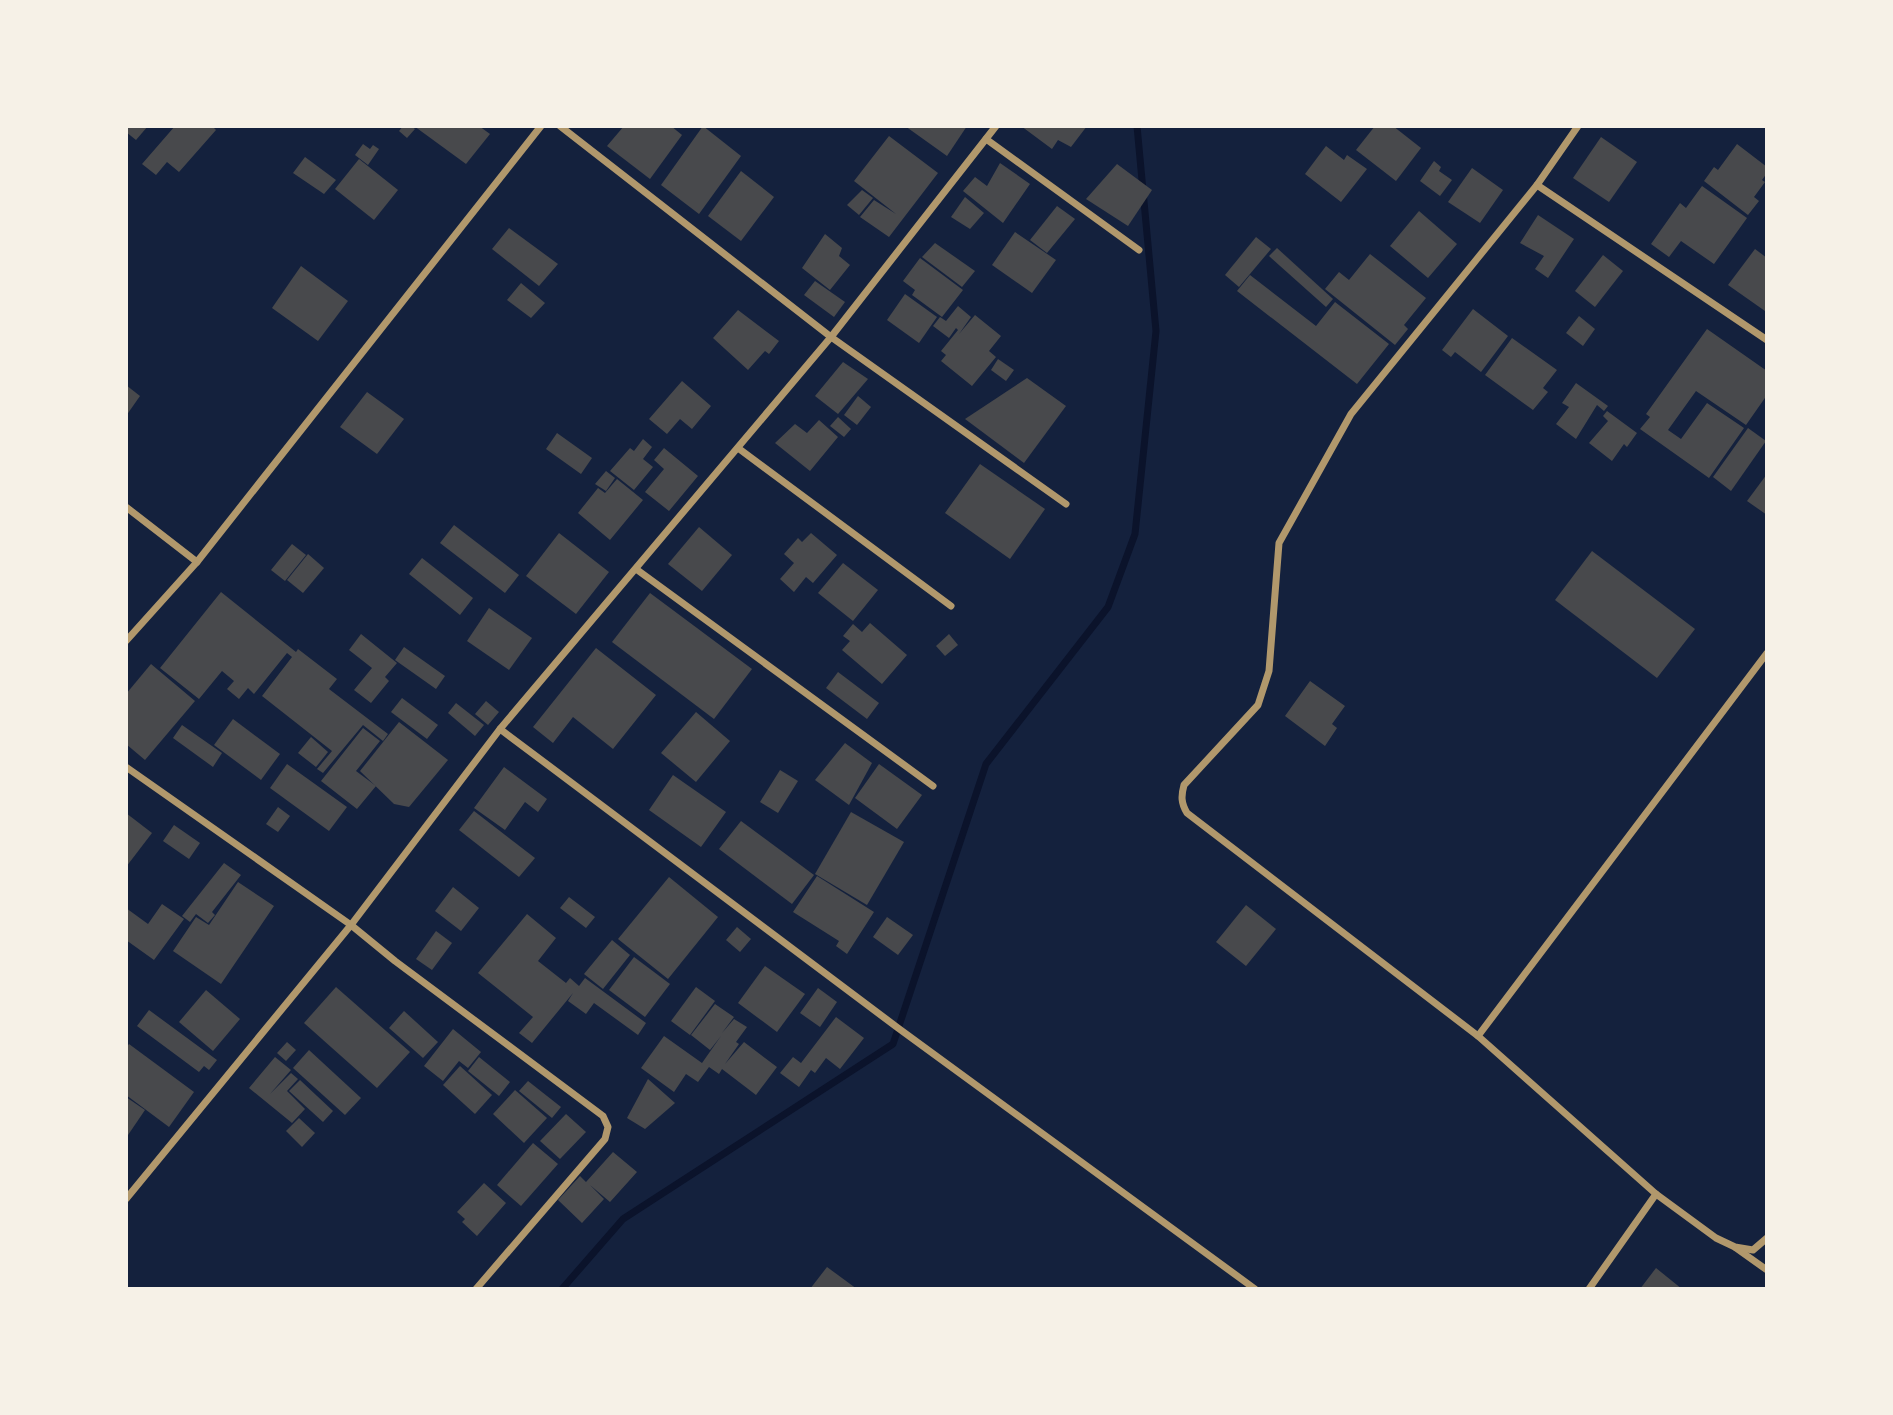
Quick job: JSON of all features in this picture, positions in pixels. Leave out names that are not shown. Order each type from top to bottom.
[{"type":"street","points":[[126,641],[197,562],[541,126]]},
{"type":"street","points":[[560,126],[831,337],[1066,504]]},
{"type":"street","points":[[126,1199],[351,925],[500,729],[831,337],[996,126]]},
{"type":"street","points":[[1578,126],[1537,185],[1351,414],[1279,543],[1269,671],[1258,705],[1184,785],[1182,805],[1187,813],[1478,1036],[1656,1194],[1716,1238],[1735,1247],[1767,1270]]},
{"type":"street","points":[[986,139],[1139,250]]},
{"type":"street","points":[[1537,185],[1767,340]]},
{"type":"street","points":[[738,448],[951,606]]},
{"type":"street","points":[[126,507],[197,562]]},
{"type":"street","points":[[636,569],[933,786]]},
{"type":"street","points":[[1478,1036],[1767,653]]},
{"type":"street","points":[[500,729],[887,1020],[1255,1289]]},
{"type":"street","points":[[126,767],[351,925],[395,961],[603,1116],[608,1127],[605,1139],[476,1289]]},
{"type":"street","points":[[1588,1289],[1656,1194]]},
{"type":"street","points":[[1735,1247],[1753,1250],[1767,1238]]},
{"type":"building","points":[[126,126],[148,126],[136,140],[126,132]]},
{"type":"building","points":[[175,126],[212,126],[216,130],[179,172],[167,162],[156,175],[142,164]]},
{"type":"building","points":[[403,126],[415,129],[407,138],[399,131]]},
{"type":"building","points":[[414,126],[479,126],[490,134],[466,164]]},
{"type":"building","points":[[624,126],[671,126],[682,135],[650,179],[607,146]]},
{"type":"building","points":[[703,126],[741,156],[699,214],[661,185]]},
{"type":"building","points":[[905,126],[967,126],[947,156]]},
{"type":"building","points":[[1021,126],[1087,126],[1071,147],[1058,140],[1052,149]]},
{"type":"building","points":[[1375,126],[1393,126],[1421,148],[1396,181],[1356,150]]},
{"type":"building","points":[[889,136],[938,173],[889,237],[860,217],[874,200],[896,214],[854,181]]},
{"type":"building","points":[[1601,137],[1637,162],[1609,202],[1573,178]]},
{"type":"building","points":[[363,144],[370,149],[373,145],[379,149],[368,165],[355,155]]},
{"type":"building","points":[[1737,144],[1767,167],[1767,173],[1762,180],[1765,182],[1754,197],[1759,201],[1748,215],[1704,181],[1714,167],[1718,170]]},
{"type":"building","points":[[1326,146],[1344,160],[1347,155],[1367,169],[1341,202],[1305,174]]},
{"type":"building","points":[[305,157],[336,180],[324,194],[293,173]]},
{"type":"building","points":[[359,159],[398,190],[374,220],[335,189]]},
{"type":"building","points":[[1434,161],[1441,167],[1439,171],[1452,180],[1440,196],[1420,181]]},
{"type":"building","points":[[1000,163],[1030,184],[1003,223],[963,191],[975,177],[987,186]]},
{"type":"building","points":[[1117,164],[1152,190],[1128,226],[1086,199]]},
{"type":"building","points":[[1472,168],[1503,190],[1480,223],[1448,202]]},
{"type":"building","points":[[741,171],[774,197],[741,241],[708,216]]},
{"type":"building","points":[[1702,186],[1747,218],[1714,264],[1681,241],[1669,257],[1651,244],[1680,203],[1686,208]]},
{"type":"building","points":[[862,190],[873,198],[859,215],[847,205]]},
{"type":"building","points":[[965,197],[984,213],[970,229],[951,217]]},
{"type":"building","points":[[1057,206],[1075,219],[1047,253],[1030,240]]},
{"type":"building","points":[[1419,211],[1457,244],[1428,278],[1390,246]]},
{"type":"building","points":[[1538,215],[1574,239],[1548,278],[1535,269],[1544,256],[1520,243]]},
{"type":"building","points":[[509,228],[558,264],[539,286],[492,249]]},
{"type":"building","points":[[1015,232],[1056,260],[1032,293],[992,265]]},
{"type":"building","points":[[825,234],[842,248],[839,256],[850,265],[830,290],[802,268]]},
{"type":"building","points":[[1256,237],[1271,249],[1239,287],[1225,275]]},
{"type":"building","points":[[935,243],[975,271],[962,287],[922,257]]},
{"type":"building","points":[[1277,248],[1333,299],[1326,307],[1269,256]]},
{"type":"building","points":[[1755,249],[1767,258],[1765,311],[1728,285]]},
{"type":"building","points":[[1370,254],[1426,298],[1404,325],[1408,329],[1395,345],[1325,289],[1339,272],[1349,280]]},
{"type":"building","points":[[1603,255],[1623,271],[1595,307],[1575,291]]},
{"type":"building","points":[[920,258],[963,290],[942,317],[912,295],[915,290],[903,281]]},
{"type":"building","points":[[301,266],[348,301],[318,341],[272,308]]},
{"type":"building","points":[[1250,275],[1316,326],[1335,302],[1389,344],[1357,384],[1237,291]]},
{"type":"building","points":[[815,281],[845,302],[834,317],[804,295]]},
{"type":"building","points":[[521,283],[545,303],[531,318],[507,300]]},
{"type":"building","points":[[905,294],[937,317],[919,343],[887,320]]},
{"type":"building","points":[[958,306],[971,317],[959,334],[975,315],[1001,336],[989,351],[996,357],[972,386],[941,361],[946,355],[941,351],[958,330],[956,328],[949,338],[933,326],[940,317],[946,321]]},
{"type":"building","points":[[1473,309],[1508,336],[1481,372],[1455,352],[1451,357],[1442,350]]},
{"type":"building","points":[[738,310],[779,341],[769,354],[765,351],[748,370],[713,338]]},
{"type":"building","points":[[1579,316],[1595,329],[1583,346],[1566,333]]},
{"type":"building","points":[[1707,329],[1767,371],[1767,395],[1746,425],[1696,391],[1668,430],[1681,439],[1707,403],[1744,428],[1709,478],[1640,429],[1650,417],[1646,414]]},
{"type":"building","points":[[1512,338],[1557,370],[1543,388],[1548,392],[1533,410],[1485,375]]},
{"type":"building","points":[[998,359],[1014,370],[1006,381],[991,370]]},
{"type":"building","points":[[843,362],[868,379],[838,414],[815,396]]},
{"type":"building","points":[[1027,378],[1066,406],[1024,463],[965,419]]},
{"type":"building","points":[[682,381],[711,406],[692,429],[680,419],[667,434],[649,419]]},
{"type":"building","points":[[1576,383],[1608,406],[1604,411],[1597,405],[1576,439],[1556,424],[1569,407],[1562,403]]},
{"type":"building","points":[[126,385],[140,396],[126,416]]},
{"type":"building","points":[[367,392],[404,419],[377,454],[340,427]]},
{"type":"building","points":[[858,396],[871,407],[857,425],[844,415]]},
{"type":"building","points":[[1607,411],[1637,433],[1627,447],[1624,444],[1612,461],[1589,443],[1608,421],[1603,416]]},
{"type":"building","points":[[838,417],[851,429],[844,437],[830,426]]},
{"type":"building","points":[[819,420],[838,437],[810,471],[775,443],[795,424],[807,433]]},
{"type":"building","points":[[1748,428],[1766,441],[1731,491],[1713,477]]},
{"type":"building","points":[[557,433],[592,458],[581,474],[546,449]]},
{"type":"building","points":[[643,439],[652,447],[643,459],[653,467],[634,490],[610,471],[630,448],[634,451]]},
{"type":"building","points":[[664,448],[698,476],[669,511],[645,492],[664,469],[654,460]]},
{"type":"building","points":[[980,464],[1045,509],[1010,559],[945,513]]},
{"type":"building","points":[[606,471],[615,478],[606,491],[595,484]]},
{"type":"building","points":[[1767,474],[1767,515],[1747,501]]},
{"type":"building","points":[[617,479],[643,500],[610,540],[578,513],[598,488],[605,493]]},
{"type":"building","points":[[454,525],[519,575],[505,593],[440,543]]},
{"type":"building","points":[[699,527],[732,555],[702,591],[668,564]]},
{"type":"building","points":[[559,533],[609,572],[576,614],[526,576]]},
{"type":"building","points":[[811,533],[837,555],[813,583],[806,577],[794,592],[780,579],[794,563],[784,554],[798,538],[802,542]]},
{"type":"building","points":[[292,544],[306,555],[285,581],[271,570]]},
{"type":"building","points":[[1592,551],[1695,629],[1657,678],[1555,600]]},
{"type":"building","points":[[308,554],[324,568],[303,593],[287,580]]},
{"type":"building","points":[[422,558],[473,598],[460,615],[409,574]]},
{"type":"building","points":[[843,563],[878,590],[853,621],[818,593]]},
{"type":"building","points":[[221,592],[296,652],[298,649],[337,679],[329,689],[388,734],[383,741],[363,725],[323,773],[317,769],[332,751],[262,696],[292,657],[287,653],[254,694],[248,688],[239,699],[227,689],[234,681],[222,671],[199,699],[160,668]]},
{"type":"building","points":[[650,593],[752,669],[714,719],[612,642]]},
{"type":"building","points":[[489,608],[532,638],[509,670],[467,641]]},
{"type":"building","points":[[870,623],[907,655],[882,684],[842,650],[850,641],[843,636],[853,624],[862,632]]},
{"type":"building","points":[[361,634],[397,663],[385,677],[389,681],[371,703],[354,690],[372,668],[349,650]]},
{"type":"building","points":[[949,634],[958,645],[945,656],[936,646]]},
{"type":"building","points":[[404,647],[445,676],[436,689],[395,660]]},
{"type":"building","points":[[596,648],[656,695],[613,749],[573,717],[553,743],[533,727]]},
{"type":"building","points":[[151,664],[195,701],[145,760],[126,744],[126,694]]},
{"type":"building","points":[[838,672],[879,703],[867,719],[826,688]]},
{"type":"building","points":[[1310,681],[1345,706],[1332,724],[1337,728],[1325,746],[1285,716]]},
{"type":"building","points":[[402,698],[438,725],[427,739],[391,712]]},
{"type":"building","points":[[486,701],[499,712],[488,725],[475,714]]},
{"type":"building","points":[[456,703],[484,725],[475,736],[448,713]]},
{"type":"building","points":[[696,712],[730,741],[696,782],[661,753]]},
{"type":"building","points":[[233,719],[280,754],[261,780],[214,745]]},
{"type":"building","points":[[399,722],[448,760],[409,807],[394,804],[360,771]]},
{"type":"building","points":[[182,725],[222,753],[213,767],[173,738]]},
{"type":"building","points":[[363,728],[380,741],[356,771],[376,786],[357,809],[321,781]]},
{"type":"building","points":[[311,737],[328,752],[316,767],[298,753]]},
{"type":"building","points":[[845,743],[872,763],[849,805],[815,780]]},
{"type":"building","points":[[287,764],[347,807],[329,831],[270,788]]},
{"type":"building","points":[[879,764],[922,795],[897,829],[855,798]]},
{"type":"building","points":[[504,767],[547,799],[538,812],[525,802],[505,830],[474,808]]},
{"type":"building","points":[[780,770],[798,781],[778,813],[760,802]]},
{"type":"building","points":[[673,775],[726,812],[701,847],[649,810]]},
{"type":"building","points":[[278,807],[290,816],[278,832],[266,824]]},
{"type":"building","points":[[474,811],[535,858],[519,877],[459,830]]},
{"type":"building","points":[[851,812],[904,842],[867,905],[815,874]]},
{"type":"building","points":[[126,813],[152,833],[126,867]]},
{"type":"building","points":[[741,821],[814,875],[792,904],[719,849]]},
{"type":"building","points":[[174,825],[200,843],[189,859],[163,841]]},
{"type":"building","points":[[224,863],[241,875],[212,912],[215,915],[208,923],[196,914],[190,922],[182,916]]},
{"type":"building","points":[[817,876],[874,912],[847,954],[836,946],[839,941],[793,912]]},
{"type":"building","points":[[669,877],[718,917],[668,979],[618,939]]},
{"type":"building","points":[[238,882],[274,906],[221,984],[173,951],[196,917],[209,925]]},
{"type":"building","points":[[453,887],[479,908],[461,931],[435,911]]},
{"type":"building","points":[[569,897],[595,917],[586,928],[560,908]]},
{"type":"building","points":[[162,904],[184,919],[154,960],[126,940],[126,908],[148,924]]},
{"type":"building","points":[[1246,905],[1276,929],[1246,966],[1216,942]]},
{"type":"building","points":[[527,914],[556,938],[538,961],[566,983],[570,978],[579,986],[585,978],[646,1023],[638,1035],[594,1003],[586,1014],[568,1001],[573,993],[532,1043],[519,1033],[533,1017],[478,973]]},
{"type":"building","points":[[887,917],[913,935],[898,955],[873,937]]},
{"type":"building","points":[[737,927],[751,939],[740,952],[726,940]]},
{"type":"building","points":[[436,931],[452,943],[432,970],[416,959]]},
{"type":"building","points":[[612,940],[630,955],[603,989],[584,974]]},
{"type":"building","points":[[634,957],[670,984],[645,1017],[609,990]]},
{"type":"building","points":[[765,966],[805,994],[777,1032],[738,1003]]},
{"type":"building","points":[[336,987],[410,1052],[377,1088],[304,1023]]},
{"type":"building","points":[[696,987],[715,1001],[690,1035],[671,1021]]},
{"type":"building","points":[[818,988],[837,1002],[820,1027],[800,1013]]},
{"type":"building","points":[[206,990],[240,1019],[213,1051],[179,1022]]},
{"type":"building","points":[[715,1004],[734,1017],[722,1033],[734,1019],[747,1027],[725,1064],[744,1042],[777,1067],[756,1095],[722,1069],[719,1074],[709,1067],[698,1082],[686,1074],[674,1092],[641,1068],[664,1036],[702,1063],[721,1036],[710,1050],[691,1035]]},
{"type":"building","points":[[149,1010],[217,1060],[209,1070],[204,1066],[199,1072],[137,1026]]},
{"type":"building","points":[[404,1011],[438,1042],[423,1058],[389,1028]]},
{"type":"building","points":[[836,1017],[864,1038],[840,1069],[826,1058],[815,1073],[811,1070],[799,1087],[780,1073],[793,1057],[801,1063]]},
{"type":"building","points":[[453,1029],[481,1052],[468,1068],[459,1061],[443,1081],[424,1066]]},
{"type":"building","points":[[287,1042],[296,1050],[286,1061],[277,1053]]},
{"type":"building","points":[[129,1044],[194,1092],[169,1127],[126,1095],[126,1048]]},
{"type":"building","points":[[309,1050],[361,1098],[345,1115],[293,1068]]},
{"type":"building","points":[[275,1057],[291,1070],[270,1094],[291,1073],[298,1079],[287,1091],[305,1109],[292,1123],[249,1088]]},
{"type":"building","points":[[479,1057],[510,1082],[499,1096],[468,1071]]},
{"type":"building","points":[[460,1066],[492,1095],[475,1114],[443,1085]]},
{"type":"building","points":[[648,1079],[675,1103],[645,1129],[627,1118]]},
{"type":"building","points":[[300,1080],[333,1111],[323,1122],[289,1091]]},
{"type":"building","points":[[528,1081],[561,1107],[552,1118],[519,1091]]},
{"type":"building","points":[[515,1090],[547,1118],[524,1143],[493,1114]]},
{"type":"building","points":[[126,1097],[145,1110],[126,1138]]},
{"type":"building","points":[[566,1114],[586,1132],[560,1159],[540,1141]]},
{"type":"building","points":[[299,1118],[315,1133],[302,1147],[286,1131]]},
{"type":"building","points":[[533,1143],[558,1164],[521,1206],[497,1185]]},
{"type":"building","points":[[613,1152],[637,1172],[610,1202],[590,1185],[604,1199],[582,1223],[558,1200],[580,1176],[586,1182]]},
{"type":"building","points":[[484,1183],[506,1203],[477,1236],[462,1222],[465,1219],[457,1212]]},
{"type":"building","points":[[827,1267],[857,1289],[810,1289]]},
{"type":"building","points":[[1656,1268],[1682,1289],[1640,1289]]},
{"type":"waterway","points":[[562,1289],[623,1219],[893,1044],[986,764],[1108,607],[1135,534],[1156,331],[1137,126]]}]
